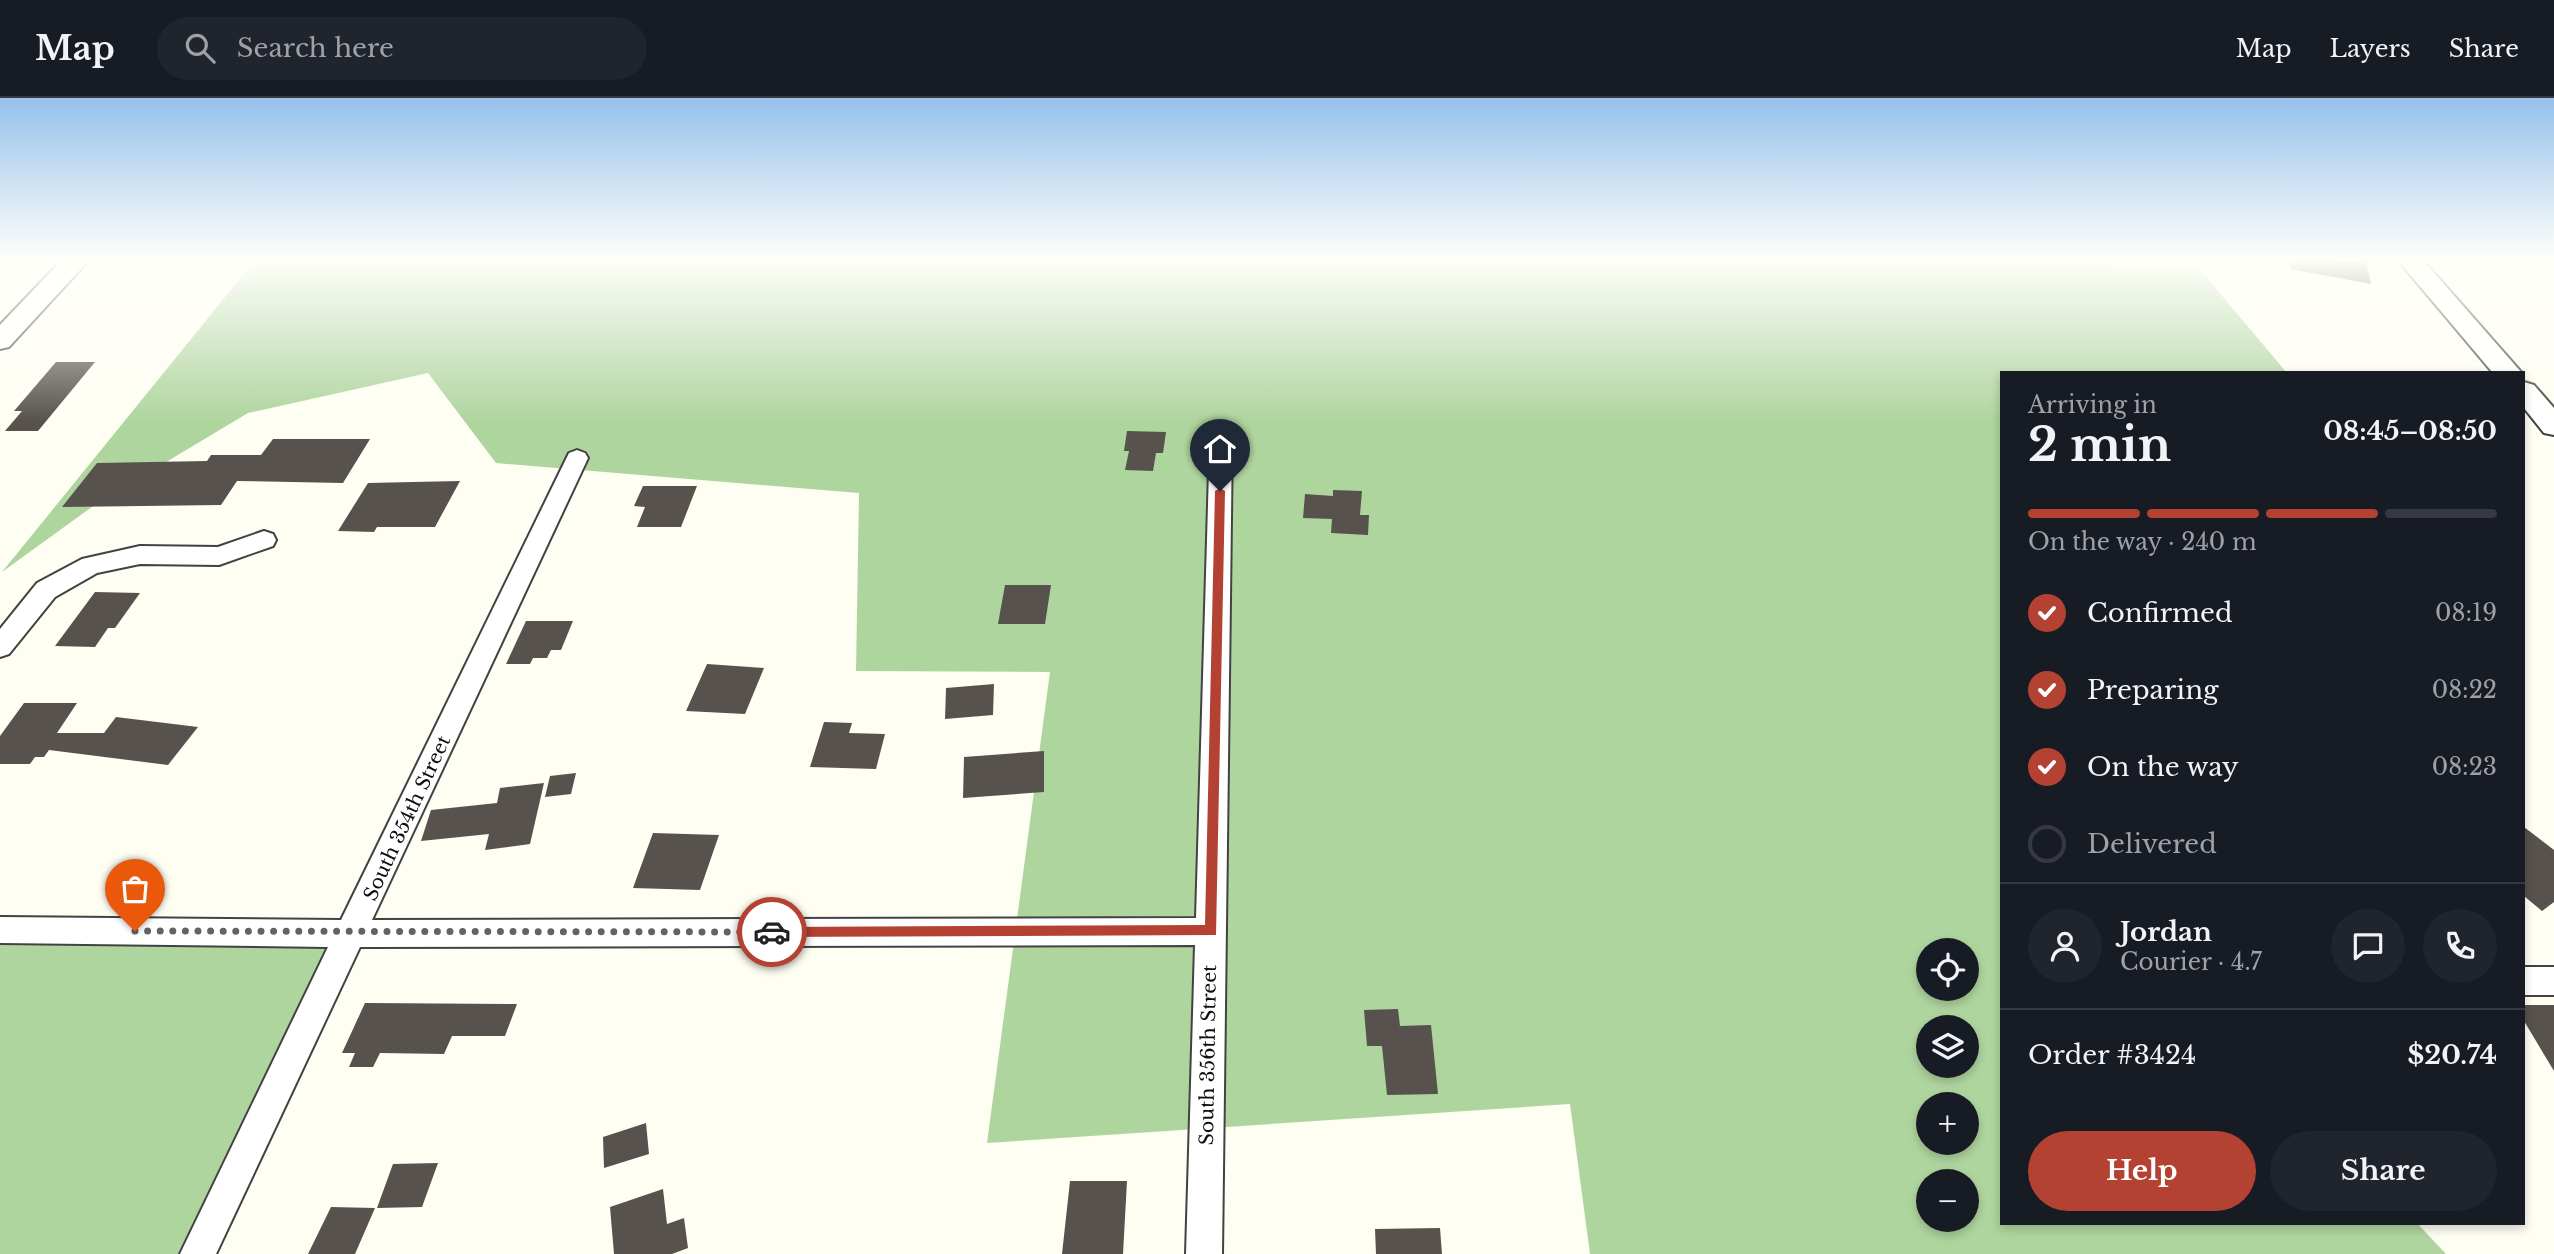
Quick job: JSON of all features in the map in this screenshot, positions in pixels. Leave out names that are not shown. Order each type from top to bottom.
[{"type":"street","points":[[2456,313],[2506,371]]},
{"type":"street","points":[[0,341],[9,322]]},
{"type":"street","points":[[2525,392],[2554,426]]},
{"type":"street","name":"South 356th Street","points":[[1204,1254],[1221,436]]},
{"type":"street","name":"South 354th Street","points":[[198,1254],[577,458]]},
{"type":"street","points":[[0,647],[46,590],[91,565],[140,555],[219,555],[264,540]]},
{"type":"street","points":[[0,930],[352,934],[1211,931]]},
{"type":"street","points":[[2525,981],[2554,981]]},
{"type":"green space","points":[[212,313],[2236,313],[2285,371],[2000,371],[2000,1225],[2419,1225],[2446,1254],[1590,1254],[1570,1104],[987,1143],[1050,672],[856,671],[859,493],[496,463],[428,373],[248,413],[96,504],[2,572]]},
{"type":"green space","points":[[0,930],[352,934],[198,1254],[0,1254]]},
{"type":"building","points":[[56,362],[95,362],[38,431],[5,431],[22,411],[14,411]]},
{"type":"building","points":[[1127,431],[1166,432],[1163,453],[1156,453],[1153,471],[1125,470],[1129,451],[1124,451]]},
{"type":"building","points":[[273,439],[370,439],[343,483],[237,481],[221,505],[62,507],[97,463],[207,461],[211,455],[261,455]]},
{"type":"building","points":[[460,481],[435,527],[377,527],[374,532],[338,531],[368,483]]},
{"type":"building","points":[[643,486],[697,486],[681,527],[637,527],[645,507],[634,506]]},
{"type":"building","points":[[1333,490],[1362,491],[1360,515],[1369,515],[1368,535],[1331,533],[1332,519],[1303,518],[1305,494],[1333,496]]},
{"type":"building","points":[[1005,585],[1051,585],[1045,624],[998,624]]},
{"type":"building","points":[[95,592],[140,593],[115,628],[108,628],[95,647],[55,646]]},
{"type":"building","points":[[526,621],[573,621],[561,650],[551,650],[547,658],[533,658],[530,664],[506,664]]},
{"type":"building","points":[[707,664],[764,668],[745,714],[686,711]]},
{"type":"building","points":[[994,684],[993,715],[945,719],[946,688]]},
{"type":"building","points":[[24,703],[77,703],[57,733],[104,733],[116,717],[198,727],[168,765],[49,750],[44,757],[35,757],[30,764],[0,764],[0,736]]},
{"type":"building","points":[[824,722],[852,723],[849,733],[885,734],[876,769],[810,767]]},
{"type":"building","points":[[1044,751],[1044,792],[963,798],[964,757]]},
{"type":"building","points":[[576,773],[571,794],[545,797],[550,776]]},
{"type":"building","points":[[544,783],[530,844],[485,850],[489,834],[421,841],[431,810],[497,803],[500,788]]},
{"type":"building","points":[[2525,828],[2554,850],[2554,902],[2542,911],[2525,897]]},
{"type":"building","points":[[653,833],[719,835],[700,890],[633,888]]},
{"type":"building","points":[[365,1003],[517,1004],[505,1036],[452,1036],[444,1054],[380,1053],[373,1067],[349,1067],[355,1053],[342,1053]]},
{"type":"building","points":[[2525,1005],[2554,1005],[2554,1071],[2525,1023]]},
{"type":"building","points":[[1398,1009],[1400,1026],[1431,1025],[1438,1094],[1387,1095],[1382,1046],[1367,1046],[1364,1010]]},
{"type":"building","points":[[646,1123],[649,1154],[604,1168],[603,1137]]},
{"type":"building","points":[[438,1163],[422,1207],[377,1208],[393,1164]]},
{"type":"building","points":[[1070,1181],[1127,1181],[1123,1254],[1062,1254]]},
{"type":"building","points":[[663,1189],[667,1224],[684,1218],[688,1248],[672,1254],[614,1254],[610,1207]]},
{"type":"building","points":[[331,1207],[375,1208],[355,1254],[308,1254]]},
{"type":"building","points":[[1440,1228],[1442,1254],[1376,1254],[1375,1229]]},
{"type":"way so far","points":[[135,931],[352,934],[772,932]]},
{"type":"route","points":[[772,932],[1211,931],[1220,491]]}]
